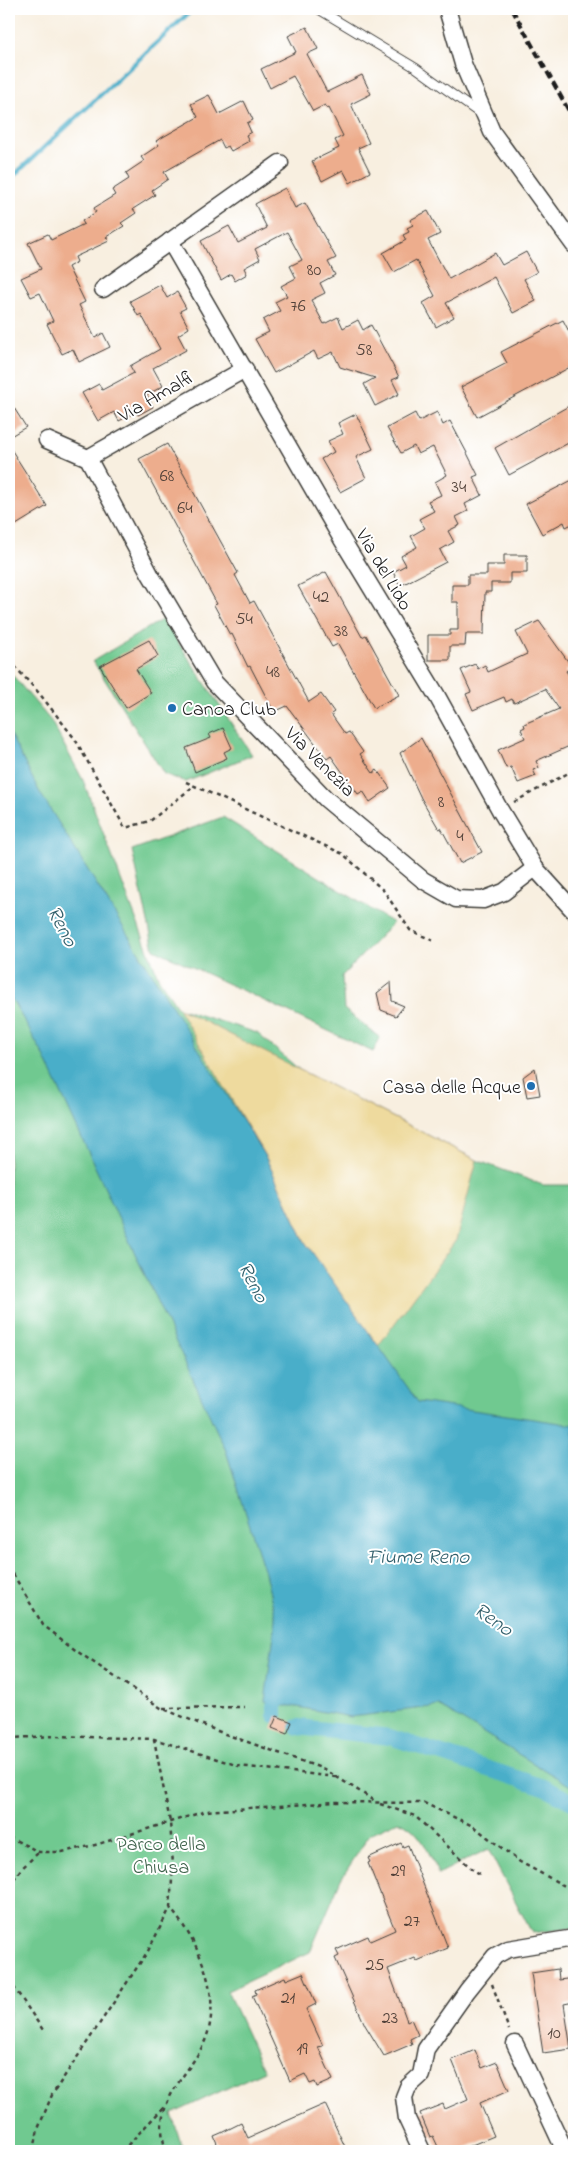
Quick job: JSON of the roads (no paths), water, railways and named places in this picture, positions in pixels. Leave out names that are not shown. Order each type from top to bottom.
[{"type":"street","points":[[447,9],[463,64],[492,132],[574,245]]},
{"type":"street","points":[[103,289],[280,163]]},
{"type":"street","name":"Via del Lido","points":[[170,241],[343,541],[437,696],[500,810],[535,868],[574,912]]},
{"type":"street","name":"Via Amalfi","points":[[88,458],[245,369]]},
{"type":"street","points":[[47,440],[88,458]]},
{"type":"street","name":"Via Venezia","points":[[88,458],[150,574],[214,682],[326,799],[422,880],[456,900],[483,900],[504,892],[535,868]]},
{"type":"street","points":[[422,2151],[407,2118],[404,2097],[408,2087],[421,2075],[426,2049],[485,1966],[495,1956],[519,1946],[574,1938]]},
{"type":"street","points":[[515,2044],[564,2151]]},
{"type":"lane","points":[[318,9],[416,68],[486,118]]},
{"type":"water","name":"Fiume Reno","points":[[9,732],[39,791],[266,1158],[305,1242],[418,1402],[574,1425],[574,1788],[439,1706],[351,1717],[292,1706],[275,1706],[265,1701],[276,1619],[265,1573],[226,1451],[44,1056],[9,994]]},
{"type":"waterway","points":[[9,180],[193,9]]},
{"type":"waterway","points":[[275,1715],[275,1706],[284,1687]]},
{"type":"waterway","points":[[298,1727],[390,1737],[544,1787],[574,1803]]},
{"type":"railway","points":[[512,9],[574,120]]},
{"type":"place","name":"Canoa Club","points":[[172,708]]},
{"type":"place","name":"Casa delle Acque","points":[[531,1086]]},
{"type":"water label","name":"Reno","points":[[63,926]]},
{"type":"water label","name":"Reno","points":[[254,1282]]},
{"type":"water label","name":"Reno","points":[[494,1619]]},
{"type":"park label","name":"Parco della Chiusa","points":[[161,1854]]}]
